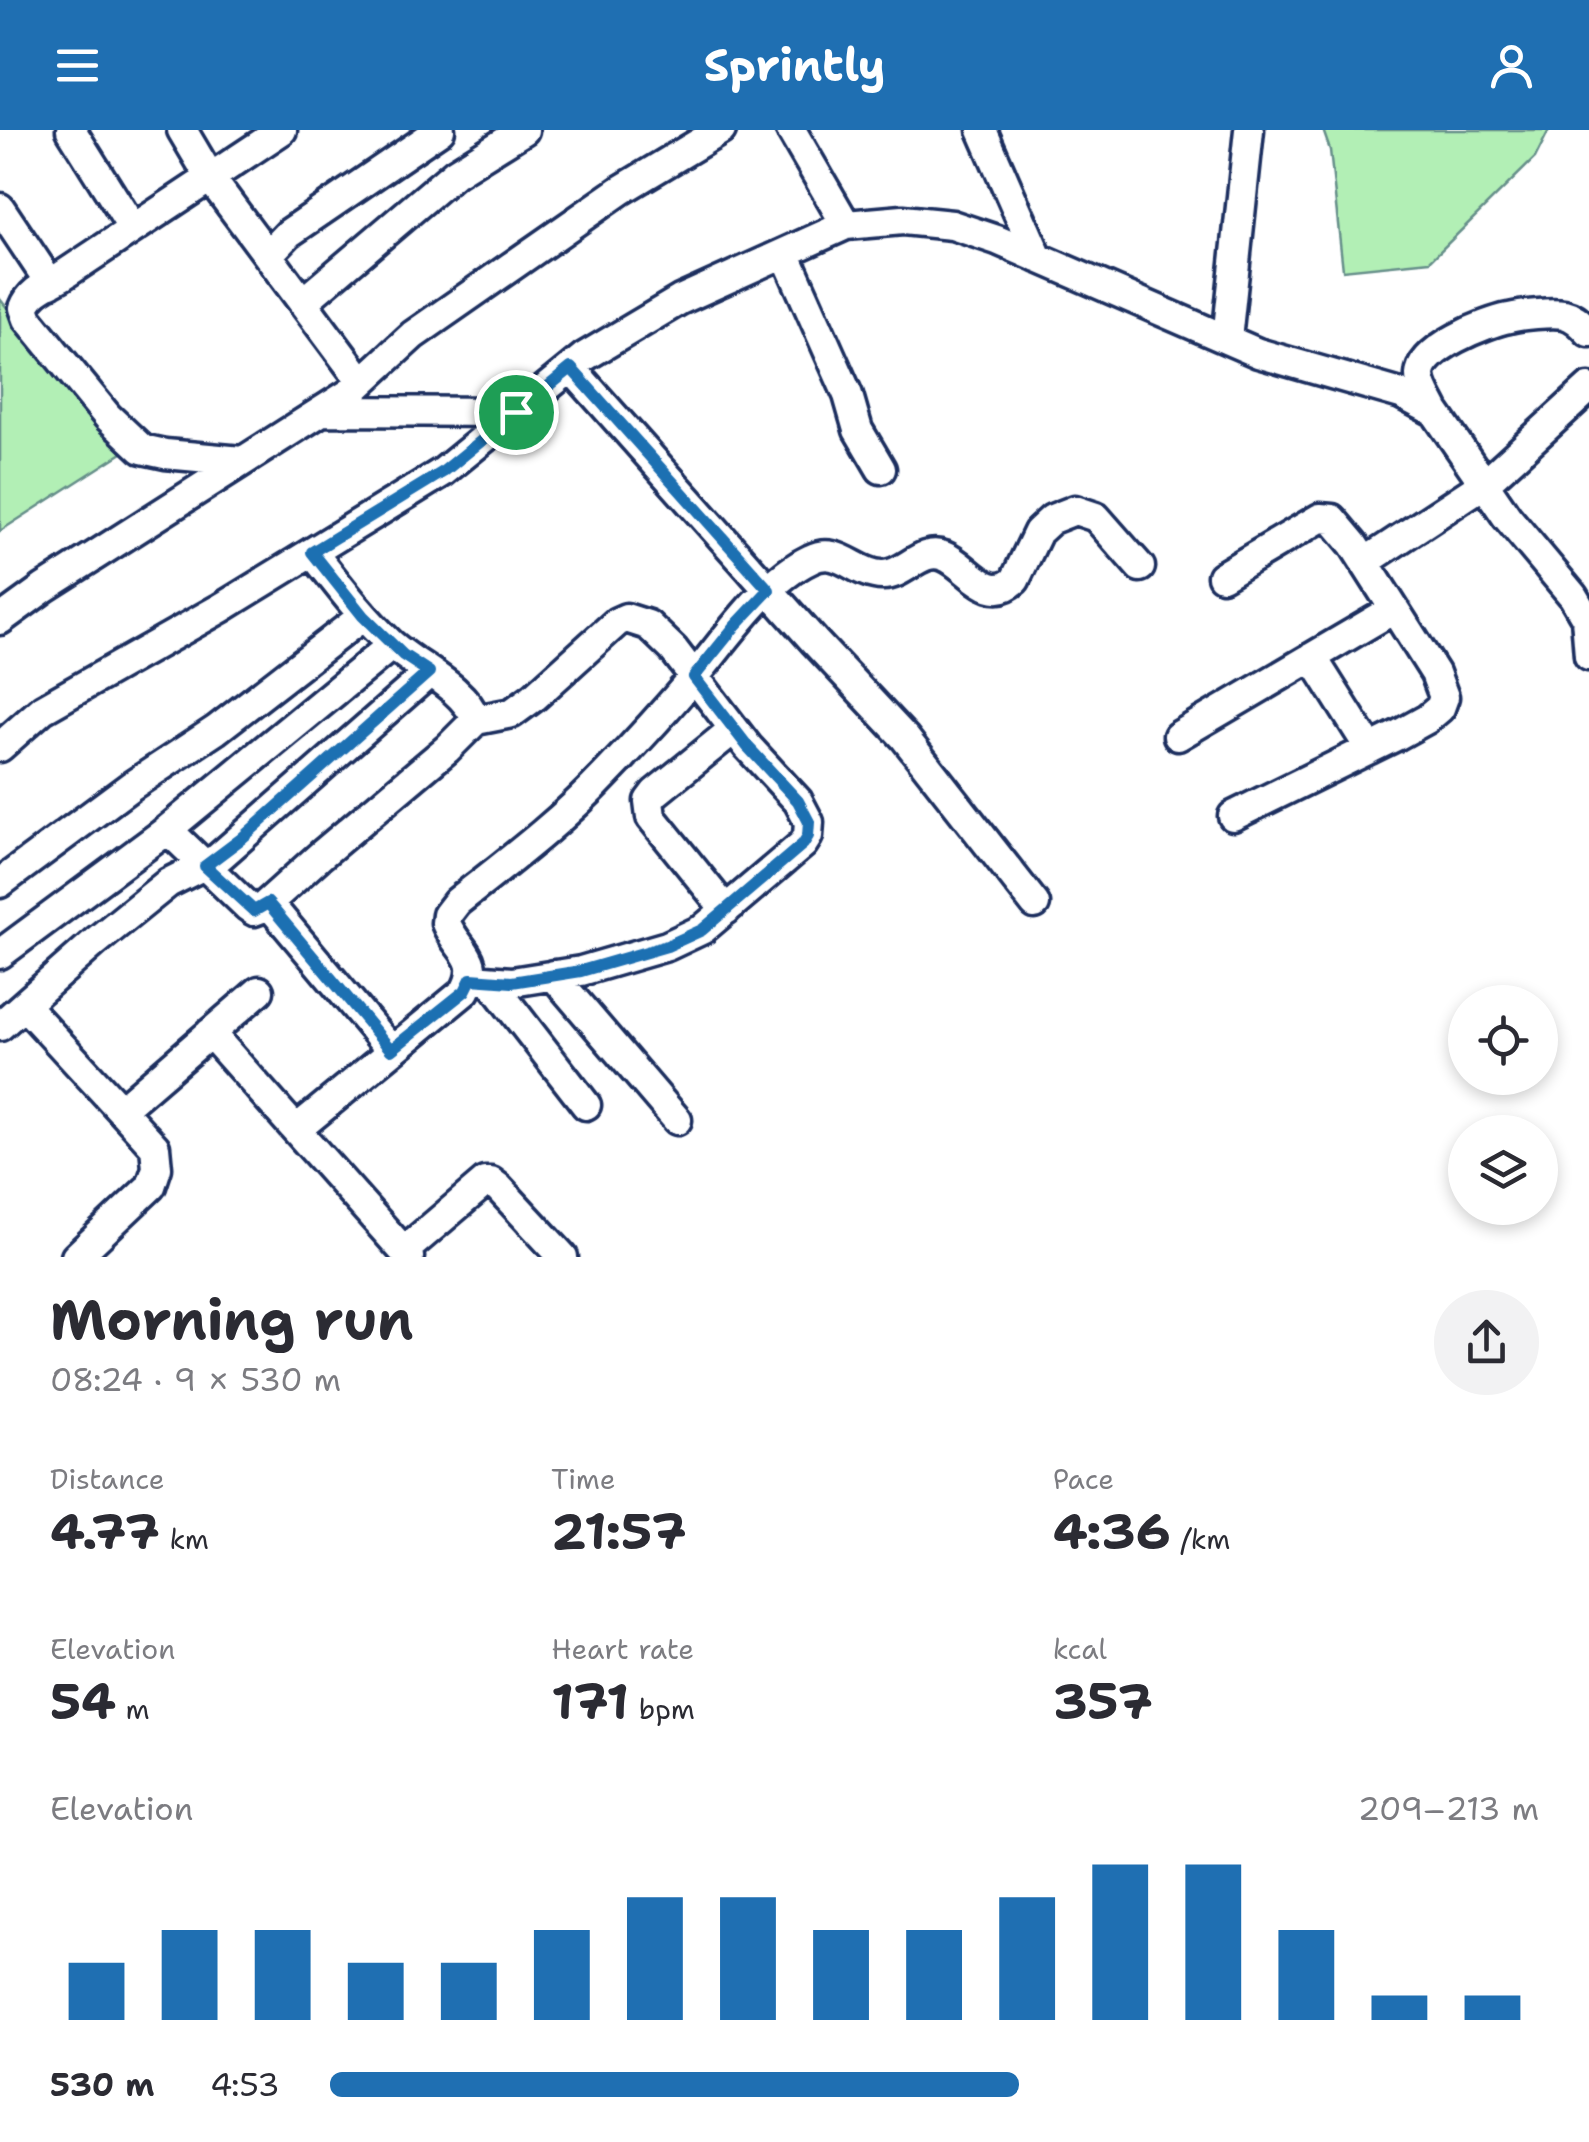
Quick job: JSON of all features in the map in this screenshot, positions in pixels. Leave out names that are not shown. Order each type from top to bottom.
[{"type":"street","points":[[71,130],[134,229]]},
{"type":"street","points":[[182,130],[211,178],[362,382]]},
{"type":"street","points":[[242,461],[142,449],[108,417],[28,319],[24,308],[28,298],[282,130]]},
{"type":"street","points":[[268,255],[290,233],[440,130]]},
{"type":"street","points":[[303,302],[455,173],[524,130]]},
{"type":"street","points":[[0,620],[350,393],[413,336],[548,240],[621,190],[721,130]]},
{"type":"street","points":[[791,130],[846,225]]},
{"type":"street","points":[[982,130],[1038,258]]},
{"type":"street","points":[[1227,339],[1249,130]]},
{"type":"street","points":[[0,208],[50,283]]},
{"type":"street","points":[[0,747],[43,708],[221,608],[443,472],[584,357],[680,300],[846,225],[902,220],[952,224],[1258,352],[1402,394],[1435,412]]},
{"type":"street","points":[[784,252],[848,396],[858,430],[881,469]]},
{"type":"street","points":[[1589,332],[1566,314],[1511,317],[1474,330],[1434,352],[1420,373],[1435,412],[1508,517],[1573,596],[1586,618],[1589,656]]},
{"type":"street","points":[[571,368],[905,738],[1035,904]]},
{"type":"street","points":[[1364,562],[1486,483],[1589,388]]},
{"type":"street","points":[[320,411],[516,412]]},
{"type":"street","points":[[586,1105],[480,980],[449,930],[447,915],[457,902],[550,828],[605,776],[769,590],[794,568],[825,554],[838,556],[875,575],[888,576],[928,554],[942,555],[976,581],[1000,588],[1015,580],[1038,532],[1052,520],[1076,510],[1096,516],[1140,567]]},
{"type":"street","points":[[1222,576],[1320,518],[1332,519],[1435,673],[1444,697],[1440,708],[1428,718],[1233,816]]},
{"type":"street","points":[[312,552],[363,616],[392,645],[464,700],[476,720]]},
{"type":"street","points":[[1178,736],[1394,609]]},
{"type":"street","points":[[0,883],[131,786],[216,730],[363,616]]},
{"type":"street","points":[[168,830],[254,911],[447,749],[476,720],[512,713],[626,618],[648,625],[672,648],[734,729],[798,801],[809,822],[803,844],[702,930],[667,946],[581,971],[512,982],[480,980],[296,1130]]},
{"type":"street","points":[[0,954],[168,830],[392,645]]},
{"type":"street","points":[[1312,658],[1370,749]]},
{"type":"street","points":[[0,1026],[168,883],[205,866],[241,839],[429,672]]},
{"type":"street","points":[[726,910],[651,817],[649,802],[654,792],[734,729]]},
{"type":"street","points":[[268,903],[391,1050]]},
{"type":"street","points":[[552,976],[677,1120]]},
{"type":"street","points":[[121,1110],[259,991]]},
{"type":"street","points":[[24,1005],[155,1148],[157,1168],[151,1186],[76,1257]]},
{"type":"street","points":[[210,1033],[407,1254],[484,1182],[491,1182],[563,1257]]},
{"type":"green space","points":[[1323,130],[1549,130],[1535,158],[1430,261],[1343,270],[1330,150]]},
{"type":"green space","points":[[0,299],[122,453],[0,531]]},
{"type":"route","points":[[571,368],[769,590],[694,677],[748,747],[798,801],[809,822],[808,836],[702,930],[667,946],[581,971],[512,982],[471,979],[465,991],[391,1050],[268,903],[254,911],[205,866],[241,839],[429,672],[403,655],[363,616],[312,552],[443,472],[516,412],[571,368]]}]
